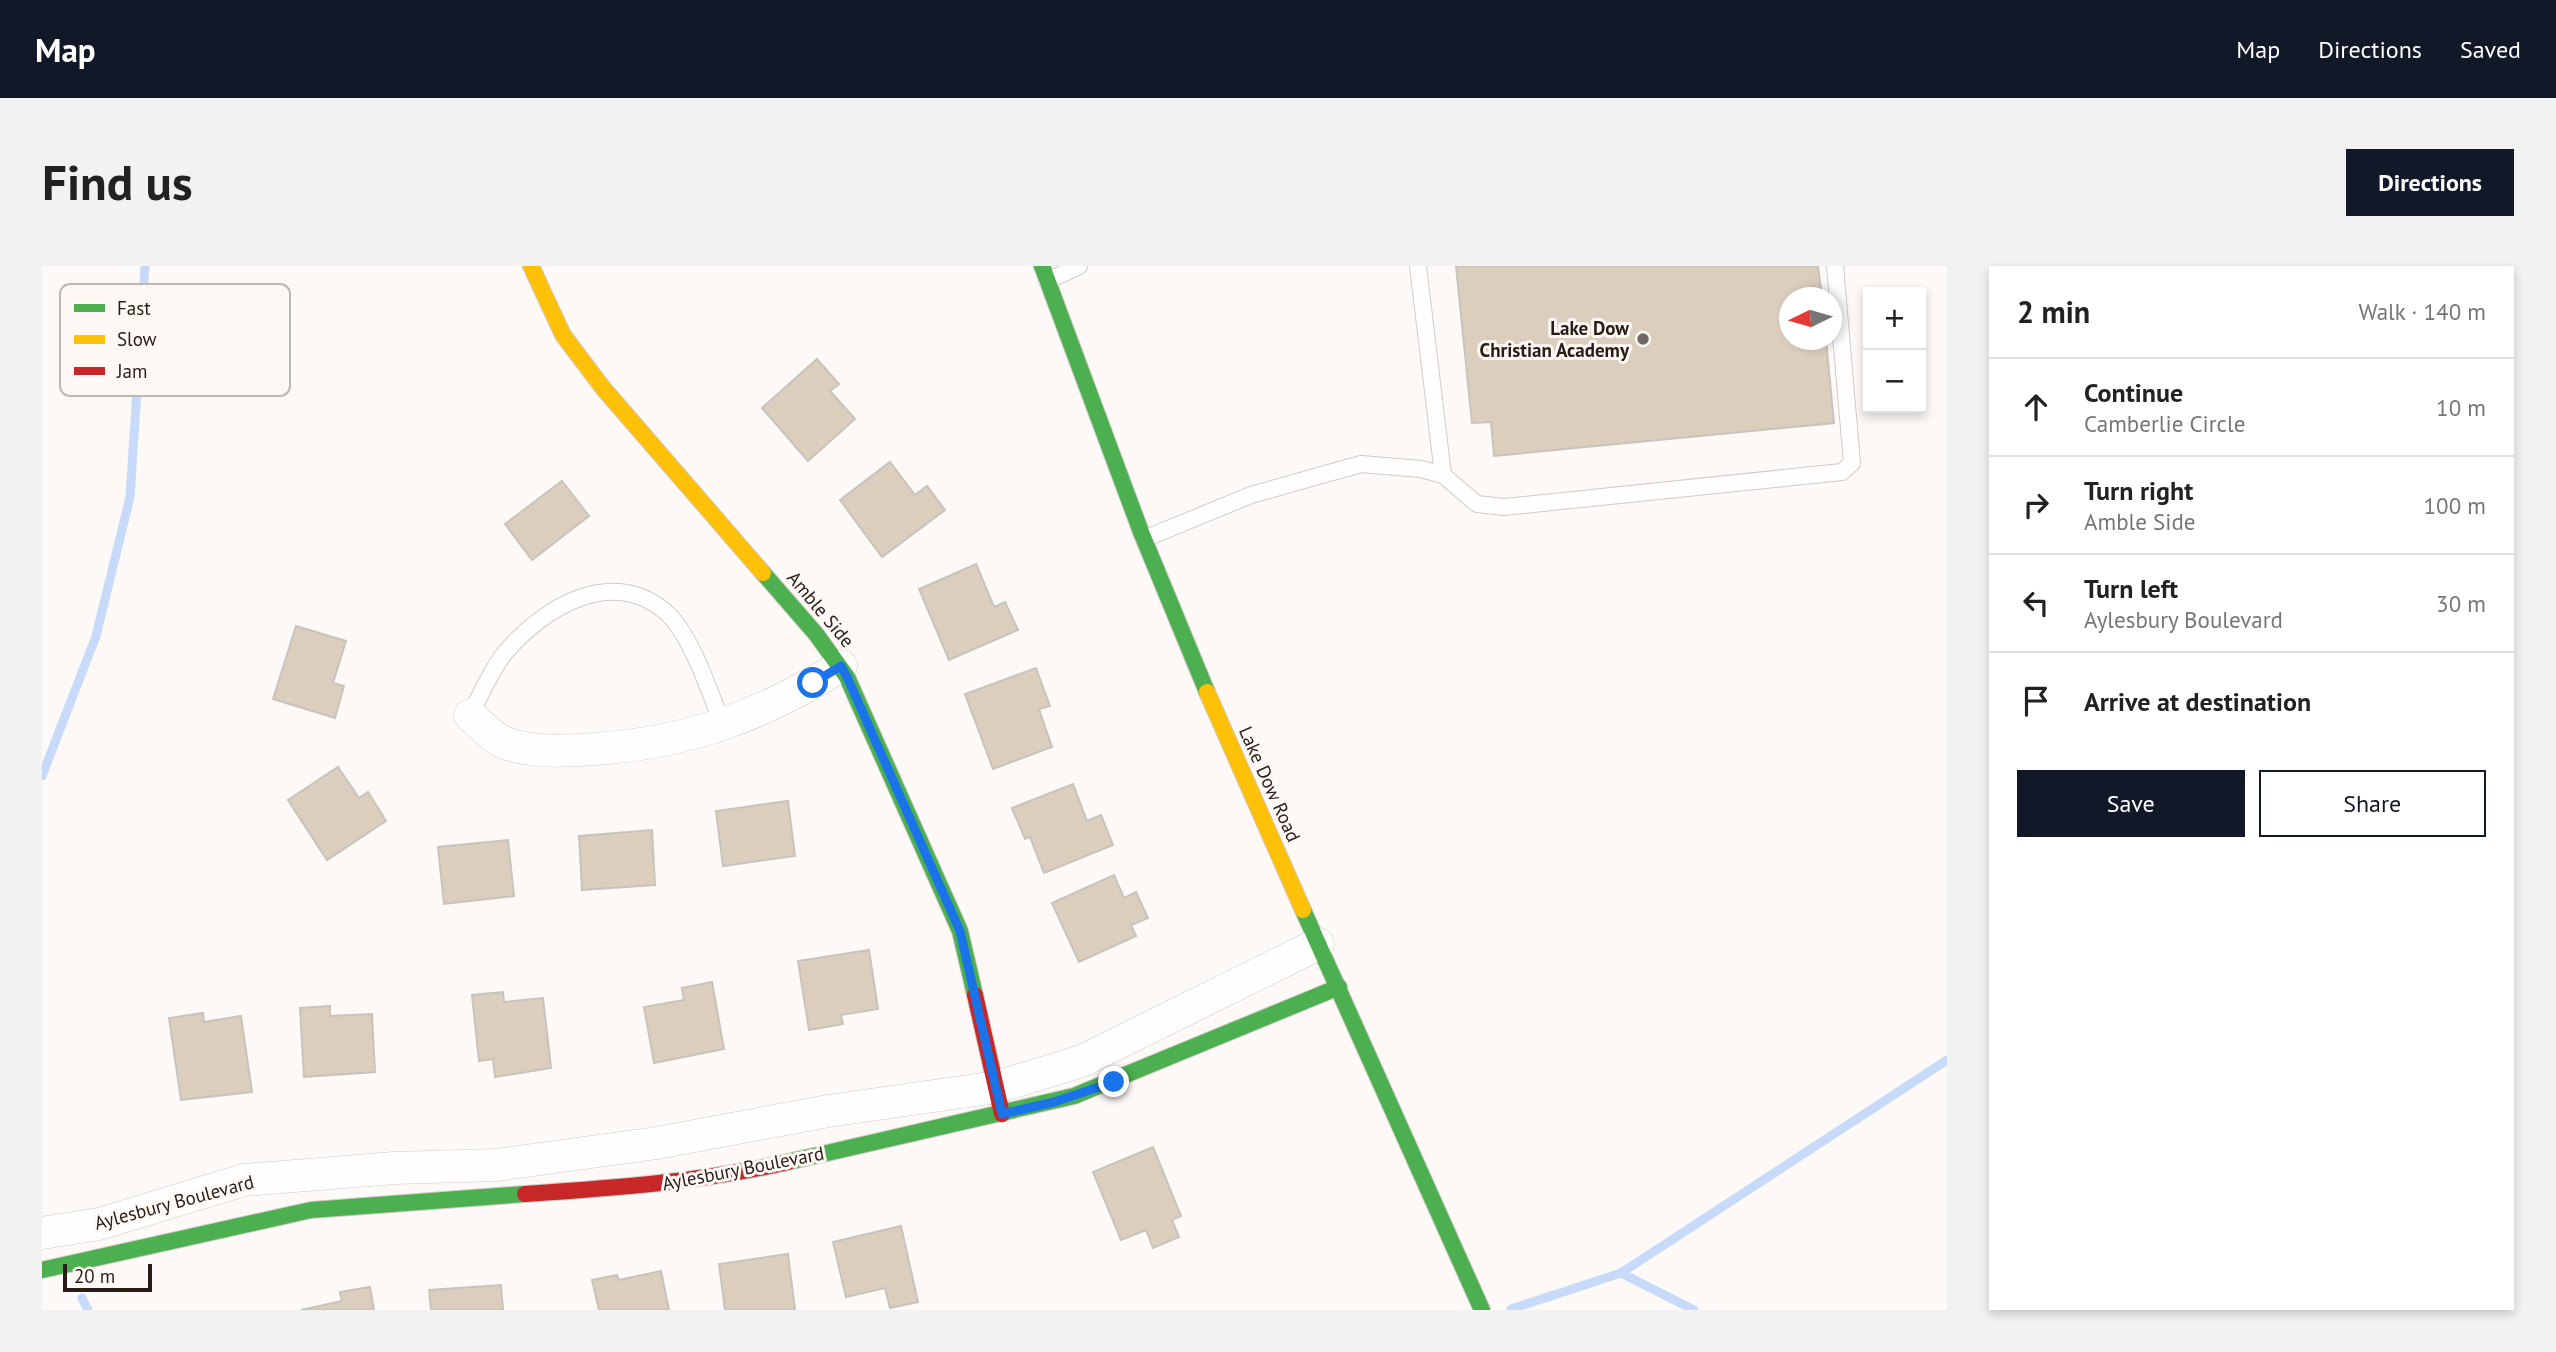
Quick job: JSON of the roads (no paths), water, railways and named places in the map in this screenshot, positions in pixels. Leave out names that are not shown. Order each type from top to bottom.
[{"type":"street","name":"Amble Side","points":[[531,266],[563,335],[603,388],[841,666],[960,931],[1000,1101]]},
{"type":"street","name":"Lake Dow Road","points":[[1045,274],[1086,395],[1233,754],[1482,1310]]},
{"type":"street","points":[[470,715],[497,739],[508,744],[550,750],[637,746],[723,726],[792,695],[841,666]]},
{"type":"street","name":"Aylesbury Boulevard","points":[[42,1270],[299,1212],[703,1180],[1000,1101],[1318,944]]},
{"type":"street","name":"Aylesbury Boulevard","points":[[42,1233],[99,1224],[244,1180],[394,1168],[496,1165],[657,1143],[828,1111],[1000,1101],[1054,1102],[1114,1082],[1339,986]]},
{"type":"lane","points":[[1045,274],[1079,266]]},
{"type":"lane","points":[[1418,266],[1443,475]]},
{"type":"lane","points":[[1144,539],[1251,495],[1361,464],[1421,469],[1443,475],[1477,504],[1504,507],[1842,472],[1852,463],[1835,266]]},
{"type":"lane","points":[[470,715],[503,656],[521,636],[564,605],[594,591],[623,590],[649,599],[671,617],[700,667],[723,726]]},
{"type":"waterway","points":[[144,284],[145,266]]},
{"type":"waterway","points":[[42,776],[96,636],[130,497],[137,396]]},
{"type":"waterway","points":[[1511,1309],[1621,1273],[1947,1060]]},
{"type":"waterway","points":[[1621,1273],[1694,1310]]},
{"type":"waterway","points":[[82,1298],[88,1310]]},
{"type":"place","name":"Lake Dow Christian Academy","points":[[1643,339]]}]
